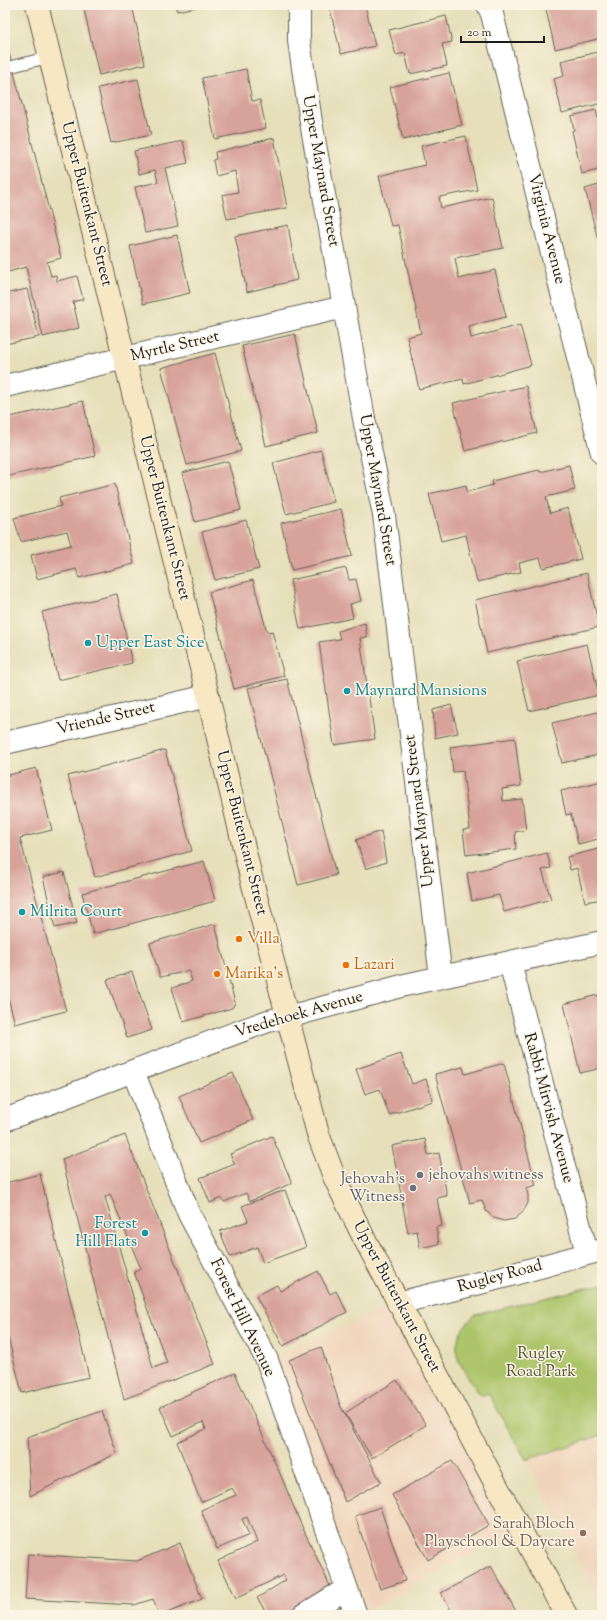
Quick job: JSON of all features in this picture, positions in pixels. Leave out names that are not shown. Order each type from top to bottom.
[{"type":"street","name":"Upper Buitenkant Street","points":[[37,5],[253,884],[318,1134],[332,1173],[398,1303],[566,1615]]},
{"type":"street","name":"Upper Maynard Street","points":[[298,5],[299,41],[313,130],[365,424],[384,515],[441,977]]},
{"type":"street","name":"Virginia Avenue","points":[[488,5],[492,14],[602,453]]},
{"type":"street","name":"Myrtle Street","points":[[5,386],[344,308]]},
{"type":"street","name":"Vriende Street","points":[[5,743],[208,696]]},
{"type":"street","name":"Vredehoek Avenue","points":[[5,1120],[268,1021],[288,1017],[405,985],[602,942]]},
{"type":"street","name":"Rabbi Mirvish Avenue","points":[[510,963],[594,1252]]},
{"type":"street","name":"Forest Hill Avenue","points":[[133,1071],[189,1214],[267,1360],[356,1615]]},
{"type":"street","name":"Rugley Road","points":[[398,1303],[492,1280],[594,1252]]},
{"type":"street","points":[[304,1615],[346,1589]]},
{"type":"lane","points":[[13,66],[50,57]]},
{"type":"shaded area","points":[[398,1303],[520,1528],[359,1615],[267,1360]]},
{"type":"shaded area","name":"Sarah Bloch Playschool & Daycare","points":[[602,1435],[602,1606],[526,1460]]},
{"type":"green space","name":"Rugley Road Park","points":[[602,1284],[602,1435],[526,1460],[488,1393],[481,1396],[468,1378],[460,1363],[458,1359],[457,1346],[460,1335],[466,1324],[475,1315]]},
{"type":"building","points":[[83,5],[132,5],[145,64],[99,75]]},
{"type":"building","points":[[175,5],[200,5],[200,6],[177,11]]},
{"type":"building","points":[[329,5],[365,5],[375,46],[341,54]]},
{"type":"building","points":[[545,5],[602,5],[602,38],[555,49]]},
{"type":"building","points":[[446,16],[452,42],[442,44],[447,66],[410,74],[405,53],[396,55],[389,30]]},
{"type":"building","points":[[5,37],[61,258],[47,262],[51,276],[56,275],[57,281],[77,276],[83,299],[73,302],[79,328],[43,337],[26,267],[5,273]]},
{"type":"building","points":[[602,51],[602,103],[562,113],[554,79],[564,76],[561,61]]},
{"type":"building","points":[[246,69],[252,101],[260,100],[266,128],[215,139],[202,78]]},
{"type":"building","points":[[449,73],[462,125],[403,140],[390,87]]},
{"type":"building","points":[[138,79],[151,135],[111,143],[98,88]]},
{"type":"building","points":[[596,110],[599,123],[602,122],[602,169],[582,174],[572,131],[574,130],[571,116]]},
{"type":"building","points":[[466,136],[477,190],[439,197],[441,208],[492,197],[503,248],[455,258],[459,279],[495,270],[506,317],[469,326],[471,338],[520,325],[531,365],[464,384],[463,379],[419,389],[407,337],[421,333],[398,225],[391,226],[379,176],[425,165],[421,146]]},
{"type":"building","points":[[274,138],[287,208],[227,219],[222,195],[238,192],[235,171],[216,176],[213,160],[216,159],[215,152]]},
{"type":"building","points":[[183,141],[188,163],[165,168],[178,226],[145,233],[135,187],[158,182],[155,170],[139,174],[134,151]]},
{"type":"building","points":[[602,184],[602,239],[598,240],[585,189]]},
{"type":"building","points":[[288,225],[297,280],[247,292],[235,236]]},
{"type":"building","points":[[177,235],[190,293],[143,304],[130,246]]},
{"type":"building","points":[[27,289],[39,337],[5,344],[5,294]]},
{"type":"building","points":[[295,334],[318,433],[266,446],[242,346]]},
{"type":"building","points":[[215,353],[241,451],[187,465],[161,368]]},
{"type":"building","points":[[526,386],[537,433],[465,451],[453,403]]},
{"type":"building","points":[[83,401],[95,456],[5,477],[5,418]]},
{"type":"building","points":[[321,450],[334,502],[286,514],[273,463]]},
{"type":"building","points":[[228,461],[241,510],[195,522],[182,473]]},
{"type":"building","points":[[569,465],[575,490],[546,497],[550,513],[568,508],[581,559],[543,568],[540,558],[519,563],[521,572],[477,582],[466,535],[441,541],[429,494],[466,485],[467,492],[493,485],[492,481],[539,470],[540,472]]},
{"type":"building","points":[[115,484],[134,564],[79,578],[76,569],[37,579],[31,555],[71,545],[67,531],[21,542],[14,518],[61,506],[59,498]]},
{"type":"building","points":[[341,509],[352,556],[292,570],[281,523]]},
{"type":"building","points":[[246,520],[259,569],[215,580],[202,532]]},
{"type":"building","points":[[346,568],[349,580],[356,579],[361,601],[350,604],[353,618],[300,629],[290,580]]},
{"type":"building","points":[[587,573],[599,627],[487,653],[475,600]]},
{"type":"building","points":[[253,580],[267,632],[272,631],[284,676],[234,689],[209,592]]},
{"type":"building","name":"Upper East Sice","points":[[117,594],[132,663],[58,680],[42,612]]},
{"type":"building","name":"Maynard Mansions","points":[[365,623],[367,637],[360,638],[375,739],[334,745],[319,642],[340,639],[338,631]]},
{"type":"building","points":[[587,644],[599,695],[529,711],[517,661]]},
{"type":"building","points":[[287,679],[336,875],[298,885],[248,688]]},
{"type":"building","points":[[451,705],[458,733],[435,738],[433,710]]},
{"type":"building","points":[[602,711],[602,754],[562,763],[552,723]]},
{"type":"building","points":[[515,738],[521,786],[502,789],[503,801],[522,799],[526,830],[515,832],[516,849],[466,855],[463,830],[470,829],[463,771],[453,772],[450,747]]},
{"type":"building","points":[[165,750],[192,851],[95,877],[68,776]]},
{"type":"building","name":"Milrita Court","points":[[36,768],[52,830],[20,838],[66,1011],[15,1024],[5,986],[5,776]]},
{"type":"building","points":[[602,781],[602,838],[578,844],[571,814],[566,815],[561,791]]},
{"type":"building","points":[[381,831],[386,862],[366,869],[356,840]]},
{"type":"building","points":[[602,848],[602,899],[585,902],[577,868],[570,870],[567,857]]},
{"type":"building","points":[[547,853],[551,868],[542,870],[551,899],[504,912],[499,895],[472,901],[467,873]]},
{"type":"building","points":[[204,861],[215,901],[93,934],[82,893]]},
{"type":"building","points":[[64,872],[77,923],[55,928],[43,877]]},
{"type":"building","points":[[215,924],[235,1003],[232,1008],[183,1022],[172,988],[192,981],[189,971],[160,977],[150,943]]},
{"type":"building","points":[[132,972],[152,1030],[127,1038],[107,980]]},
{"type":"building","points":[[598,995],[602,1012],[602,1068],[580,1073],[564,1004]]},
{"type":"building","points":[[401,1054],[412,1084],[426,1079],[433,1101],[389,1115],[380,1089],[365,1094],[356,1069]]},
{"type":"building","points":[[504,1063],[536,1185],[526,1188],[528,1203],[523,1212],[515,1219],[504,1221],[494,1218],[486,1211],[482,1200],[470,1203],[435,1074],[463,1067],[465,1074]]},
{"type":"building","points":[[233,1073],[253,1120],[199,1143],[179,1096]]},
{"type":"building","name":"Forest Hill Flats","points":[[125,1135],[215,1364],[124,1399],[62,1159]],"holes":[[[110,1194],[141,1269],[134,1272],[167,1363],[153,1368],[105,1197]]]},
{"type":"building","points":[[272,1136],[292,1183],[250,1201],[246,1193],[224,1202],[221,1198],[210,1203],[200,1178],[235,1164],[230,1154]]},
{"type":"building","name":"jehovahs witness","points":[[425,1139],[428,1155],[439,1153],[447,1196],[437,1198],[442,1226],[436,1227],[439,1244],[420,1248],[417,1231],[408,1233],[392,1146]]},
{"type":"building","points":[[40,1174],[89,1377],[22,1393],[5,1325],[5,1183]]},
{"type":"building","points":[[285,1190],[306,1247],[263,1263],[257,1247],[230,1257],[220,1231],[248,1221],[242,1206]]},
{"type":"building","points":[[318,1271],[330,1294],[336,1291],[347,1312],[283,1346],[256,1296],[277,1285],[280,1291]]},
{"type":"building","points":[[321,1347],[340,1405],[381,1482],[345,1502],[289,1360]]},
{"type":"building","points":[[235,1373],[300,1522],[331,1588],[291,1615],[268,1615],[257,1598],[286,1580],[283,1575],[236,1598],[218,1561],[257,1542],[247,1517],[242,1519],[249,1535],[217,1549],[201,1510],[236,1495],[232,1488],[201,1502],[177,1442],[206,1429],[203,1422],[173,1436],[160,1407]]},
{"type":"building","points":[[397,1380],[426,1425],[372,1458],[345,1413]]},
{"type":"building","points":[[102,1411],[117,1453],[30,1496],[27,1437]]},
{"type":"building","points":[[452,1461],[489,1525],[428,1560],[392,1495]]},
{"type":"building","points":[[380,1507],[405,1581],[380,1589],[355,1516]]},
{"type":"building","points":[[180,1543],[202,1599],[162,1615],[159,1615],[153,1599],[134,1605],[25,1599],[28,1554],[137,1561]]},
{"type":"building","points":[[491,1566],[517,1613],[514,1615],[454,1615],[441,1593]]},
{"type":"place","name":"Upper East Sice","points":[[88,643]]},
{"type":"place","name":"Maynard Mansions","points":[[347,691]]},
{"type":"place","name":"Milrita Court","points":[[22,912]]},
{"type":"place","name":"Villa","points":[[239,939]]},
{"type":"place","name":"Lazari","points":[[346,965]]},
{"type":"place","name":"Marika's","points":[[217,974]]},
{"type":"place","name":"jehovahs witness","points":[[420,1175]]},
{"type":"place","name":"Jehovah's Witness","points":[[413,1188]]},
{"type":"place","name":"Forest Hill Flats","points":[[145,1233]]},
{"type":"place","name":"Sarah Bloch Playschool & Daycare","points":[[583,1533]]}]
